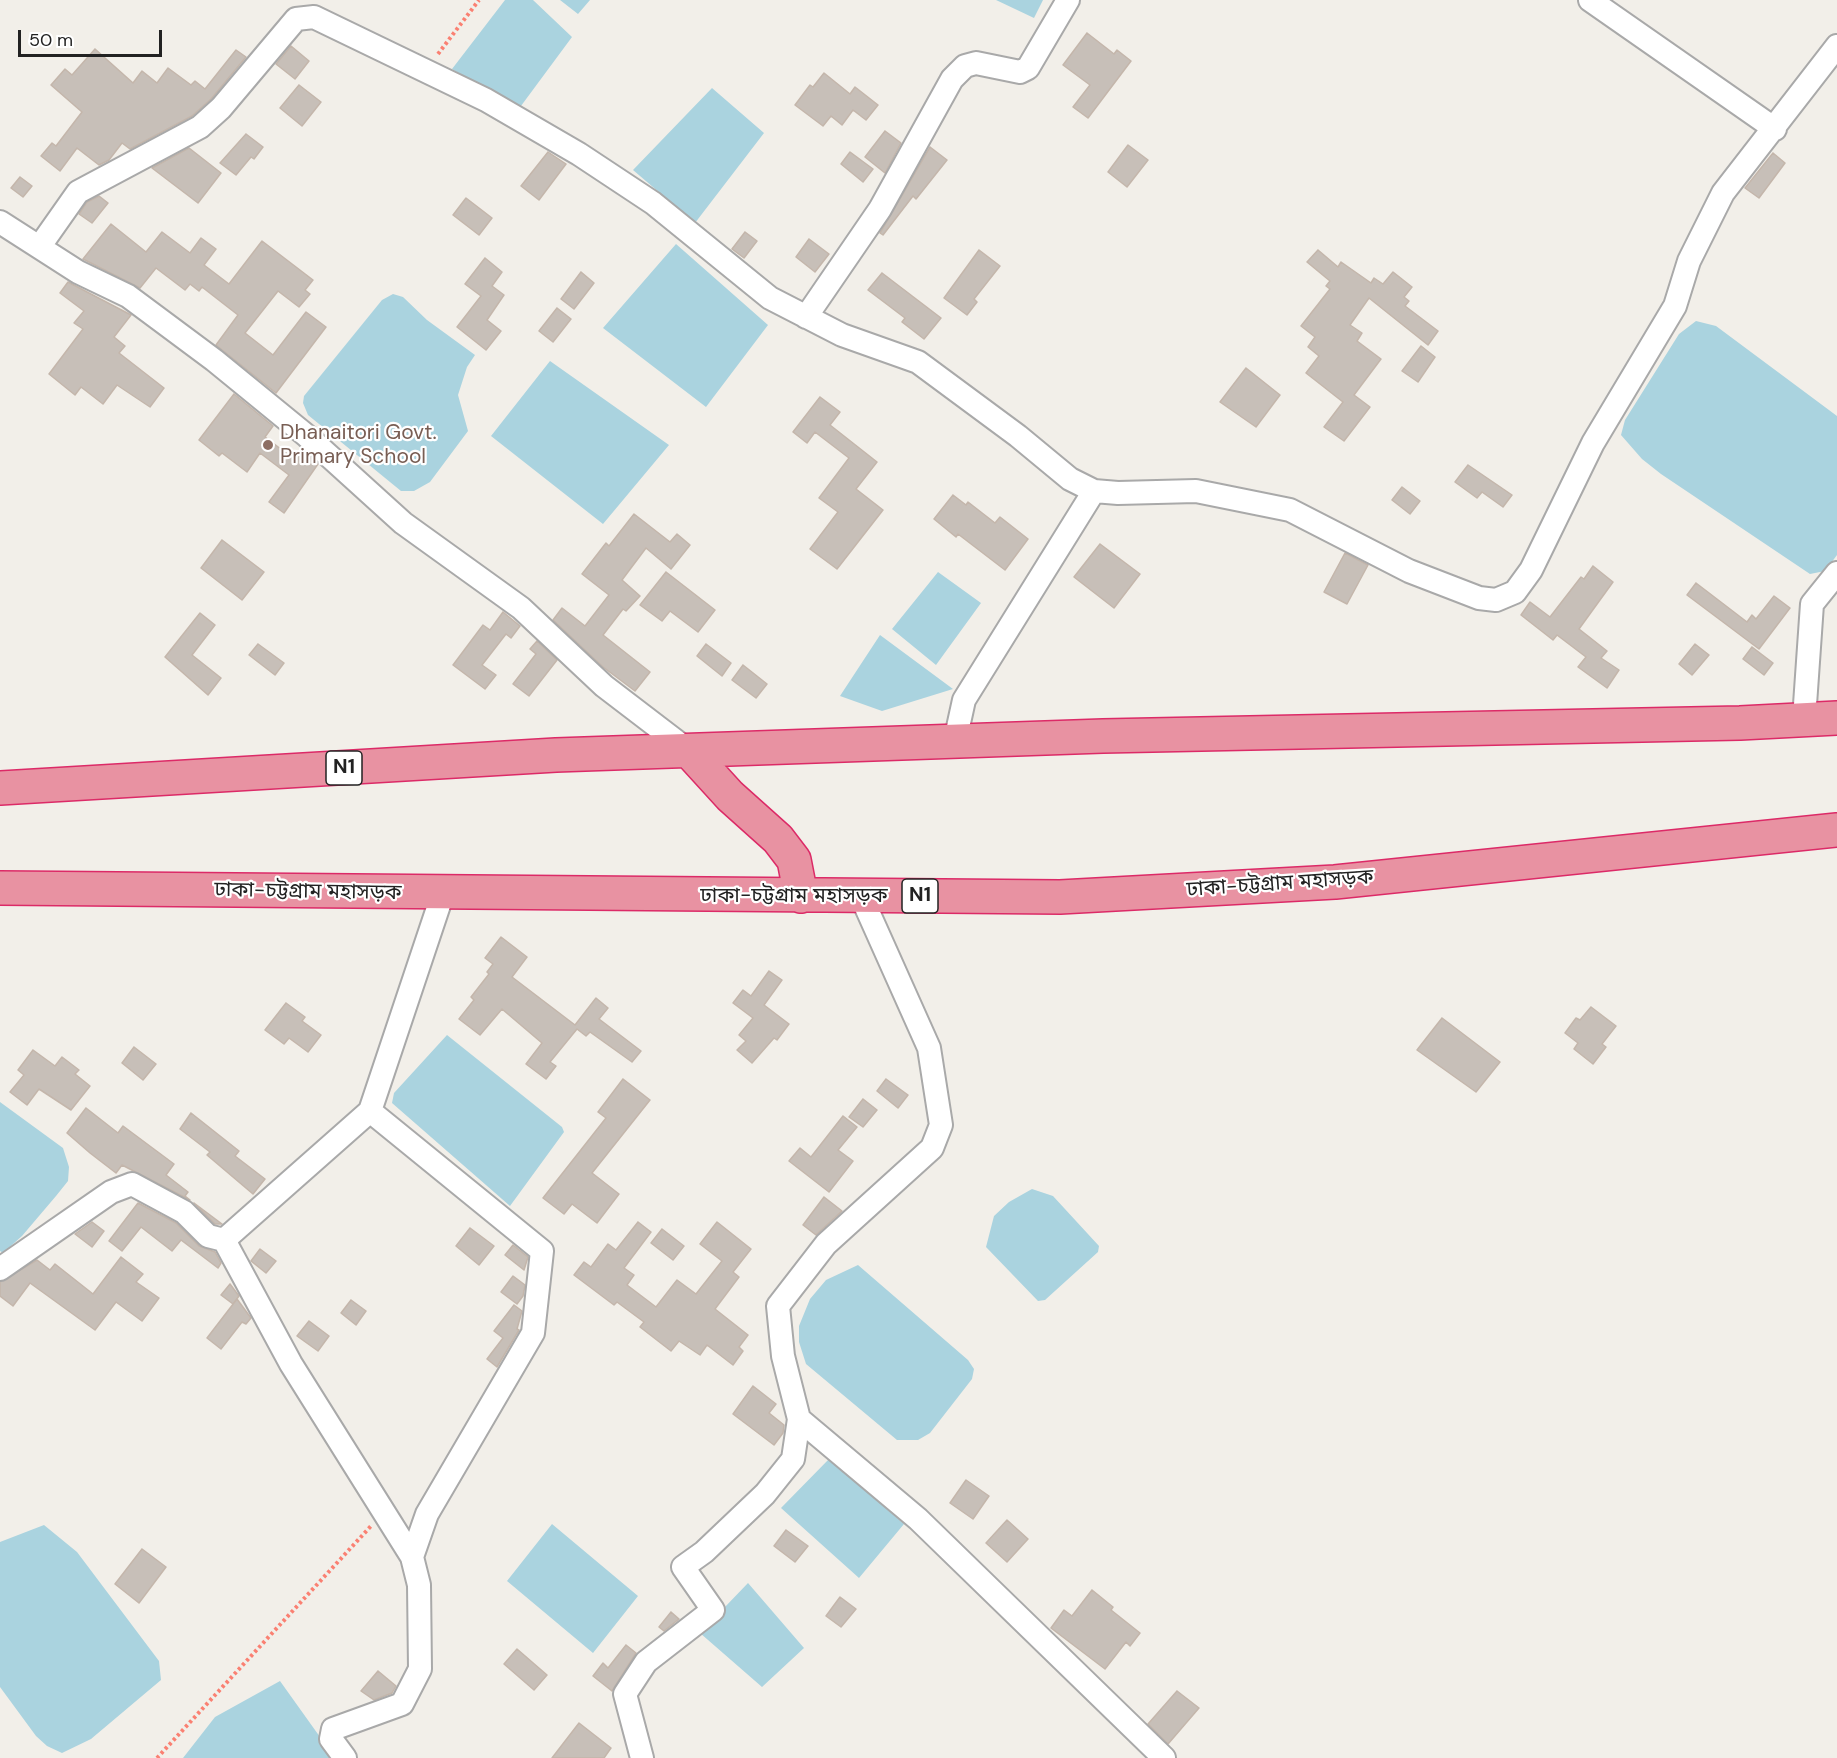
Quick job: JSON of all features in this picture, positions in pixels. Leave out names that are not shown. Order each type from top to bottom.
[{"type":"highway","name":"N1","points":[[0,788],[544,756],[955,741],[1740,723],[1837,718]]},
{"type":"highway","points":[[689,751],[730,796],[778,840],[794,860],[801,896]]},
{"type":"highway","name":"ঢাকা-চট্টগ্রাম মহাসড়ক","points":[[0,888],[1060,897],[1335,882],[1837,830]]},
{"type":"street","points":[[806,317],[880,209],[952,79],[965,66],[976,63],[1020,72],[1028,68],[1068,0]]},
{"type":"street","points":[[1590,0],[1775,129]]},
{"type":"street","points":[[40,246],[78,192],[200,127],[221,108],[296,19],[314,17],[486,100],[579,154],[653,203],[771,298],[842,335],[918,362],[1018,436],[1070,479],[1094,491],[1118,493],[1196,491],[1290,510],[1409,571],[1479,598],[1496,600],[1515,592],[1532,570],[1593,443],[1675,306],[1689,261],[1723,193],[1775,129],[1837,46]]},
{"type":"street","points":[[0,222],[78,272],[128,296],[214,360],[307,436],[404,523],[521,608],[604,686],[689,751]]},
{"type":"street","points":[[955,741],[964,700],[1094,491]]},
{"type":"street","points":[[1804,719],[1812,604],[1837,573]]},
{"type":"street","points":[[224,1240],[370,1111],[443,893]]},
{"type":"street","points":[[642,1758],[625,1694],[646,1662],[714,1610],[683,1567],[704,1552],[772,1485],[793,1459],[799,1419],[783,1356],[778,1306],[826,1244],[932,1148],[941,1125],[929,1048],[861,896]]},
{"type":"street","points":[[370,1111],[542,1251],[533,1333],[427,1514],[412,1557]]},
{"type":"street","points":[[0,1269],[111,1192],[132,1184],[184,1212],[208,1236],[224,1240],[291,1364],[412,1557],[419,1585],[420,1669],[402,1704],[333,1729],[331,1739],[345,1758]]},
{"type":"street","points":[[799,1419],[918,1519],[1164,1758]]},
{"type":"path","points":[[425,70],[479,0]]},
{"type":"path","points":[[157,1758],[384,1512]]},
{"type":"water","points":[[505,0],[533,0],[572,37],[518,110],[452,69]]},
{"type":"water","points":[[560,0],[590,0],[578,14]]},
{"type":"water","points":[[996,0],[1043,0],[1034,18]]},
{"type":"water","points":[[712,88],[764,133],[695,223],[633,170]]},
{"type":"water","points":[[676,244],[768,325],[706,407],[603,328]]},
{"type":"water","points":[[393,294],[403,297],[427,320],[475,355],[467,367],[458,395],[468,431],[430,482],[414,491],[401,491],[308,415],[303,403],[304,396],[382,300]]},
{"type":"water","points":[[1696,321],[1716,326],[1837,416],[1837,555],[1825,571],[1810,574],[1661,474],[1642,459],[1621,435],[1625,420],[1679,334]]},
{"type":"water","points":[[550,361],[669,445],[603,524],[491,436]]},
{"type":"water","points":[[938,572],[981,603],[936,665],[892,629]]},
{"type":"water","points":[[880,635],[953,689],[882,711],[840,696]]},
{"type":"water","points":[[447,1035],[562,1127],[564,1132],[510,1206],[392,1103],[394,1093]]},
{"type":"water","points":[[0,1102],[63,1148],[69,1167],[68,1181],[22,1236],[3,1253],[0,1251]]},
{"type":"water","points":[[1032,1189],[1053,1196],[1099,1246],[1098,1252],[1045,1300],[1038,1301],[986,1247],[994,1216],[1009,1202]]},
{"type":"water","points":[[858,1265],[968,1360],[974,1369],[972,1379],[930,1433],[918,1440],[897,1440],[806,1364],[799,1342],[799,1326],[810,1299],[826,1280]]},
{"type":"water","points":[[829,1459],[904,1524],[859,1578],[781,1508]]},
{"type":"water","points":[[552,1524],[638,1596],[593,1653],[507,1581]]},
{"type":"water","points":[[44,1525],[77,1552],[159,1661],[161,1680],[91,1739],[62,1753],[47,1746],[36,1736],[0,1687],[0,1542]]},
{"type":"water","points":[[748,1583],[804,1648],[762,1687],[700,1633]]},
{"type":"water","points":[[280,1681],[335,1758],[183,1758],[215,1717]]},
{"type":"building","points":[[1087,33],[1114,54],[1117,50],[1131,61],[1088,118],[1073,107],[1090,85],[1063,65]]},
{"type":"building","points":[[291,46],[309,61],[295,79],[276,64]]},
{"type":"building","points":[[95,49],[133,83],[142,71],[157,83],[168,68],[191,85],[195,81],[205,89],[236,50],[246,57],[211,99],[192,116],[130,149],[122,143],[109,160],[99,165],[77,148],[60,171],[41,156],[52,143],[56,146],[82,112],[51,85],[65,69],[72,75]]},
{"type":"building","points":[[824,73],[850,94],[855,87],[878,105],[866,120],[853,110],[842,125],[831,116],[823,126],[795,105],[810,85],[813,87]]},
{"type":"building","points":[[299,85],[321,102],[302,126],[280,108]]},
{"type":"building","points":[[885,131],[901,143],[885,173],[865,157]]},
{"type":"building","points":[[246,134],[263,147],[254,159],[251,157],[236,175],[220,163]]},
{"type":"building","points":[[1128,145],[1148,160],[1127,187],[1108,172]]},
{"type":"building","points":[[930,147],[947,160],[916,199],[913,196],[883,235],[880,233]]},
{"type":"building","points":[[189,148],[221,173],[198,203],[152,168]]},
{"type":"building","points":[[548,152],[566,164],[539,200],[521,186]]},
{"type":"building","points":[[850,152],[873,169],[863,182],[841,164]]},
{"type":"building","points":[[1773,153],[1785,163],[1759,198],[1745,188]]},
{"type":"building","points":[[20,177],[32,186],[23,197],[11,188]]},
{"type":"building","points":[[99,196],[108,203],[92,223],[79,214],[87,202]]},
{"type":"building","points":[[466,198],[492,218],[479,235],[453,215]]},
{"type":"building","points":[[111,224],[146,252],[162,232],[190,253],[201,238],[216,249],[204,265],[229,284],[262,241],[313,280],[305,290],[310,294],[299,307],[278,291],[245,333],[273,355],[306,312],[326,327],[276,393],[216,345],[238,315],[202,287],[199,291],[190,284],[185,290],[156,268],[140,288],[83,259]]},
{"type":"building","points":[[745,232],[757,241],[744,258],[732,249]]},
{"type":"building","points":[[809,239],[829,254],[815,272],[796,257]]},
{"type":"building","points":[[979,250],[1000,266],[974,299],[977,302],[967,315],[944,298]]},
{"type":"building","points":[[1318,250],[1338,267],[1341,262],[1371,283],[1374,278],[1383,284],[1393,272],[1412,287],[1404,297],[1409,301],[1405,306],[1438,331],[1428,345],[1369,298],[1350,325],[1362,333],[1357,341],[1381,359],[1354,395],[1370,407],[1344,441],[1324,427],[1343,402],[1306,373],[1319,356],[1308,347],[1315,337],[1301,326],[1330,289],[1326,286],[1330,281],[1307,262]]},
{"type":"building","points":[[485,258],[502,272],[492,286],[504,295],[487,320],[501,331],[486,350],[457,327],[481,296],[465,284]]},
{"type":"building","points":[[581,272],[594,283],[574,309],[561,299]]},
{"type":"building","points":[[882,273],[941,318],[924,339],[902,322],[905,318],[868,290]]},
{"type":"building","points":[[68,282],[131,315],[114,337],[125,346],[119,353],[164,388],[150,407],[117,385],[103,404],[81,387],[75,395],[49,374],[83,329],[74,323],[84,311],[60,293]]},
{"type":"building","points":[[557,308],[571,319],[553,342],[539,331]]},
{"type":"building","points":[[1421,346],[1435,357],[1418,382],[1402,371]]},
{"type":"building","points":[[1246,368],[1280,395],[1256,427],[1220,402]]},
{"type":"building","points":[[234,394],[273,426],[265,437],[294,459],[301,450],[318,464],[284,513],[269,502],[289,475],[260,453],[247,472],[222,453],[219,456],[199,440]]},
{"type":"building","points":[[820,397],[840,412],[830,425],[877,462],[856,489],[883,510],[837,569],[810,549],[838,512],[819,498],[849,458],[815,432],[807,443],[793,432]]},
{"type":"building","points":[[1468,465],[1512,495],[1503,507],[1482,492],[1477,498],[1455,482]]},
{"type":"building","points":[[1402,487],[1420,501],[1410,514],[1392,500]]},
{"type":"building","points":[[953,495],[966,505],[968,502],[995,523],[1000,517],[1028,539],[1005,570],[958,534],[956,537],[934,519]]},
{"type":"building","points":[[634,514],[670,542],[677,534],[690,545],[671,569],[646,548],[622,580],[640,596],[626,611],[623,609],[603,635],[650,672],[635,691],[603,667],[553,620],[562,608],[585,626],[609,595],[582,574],[606,543],[609,546]]},
{"type":"building","points":[[222,540],[264,572],[242,600],[201,568]]},
{"type":"building","points":[[1100,544],[1140,574],[1114,608],[1074,577]]},
{"type":"building","points":[[1345,553],[1368,565],[1347,604],[1324,592]]},
{"type":"building","points":[[1593,566],[1613,582],[1579,629],[1607,651],[1601,658],[1619,670],[1607,688],[1578,667],[1586,657],[1557,635],[1553,640],[1521,615],[1530,602],[1550,617],[1581,577],[1584,579]]},
{"type":"building","points":[[666,572],[715,610],[698,632],[670,611],[662,621],[640,605]]},
{"type":"building","points":[[1696,583],[1747,622],[1752,615],[1756,619],[1774,596],[1790,608],[1759,649],[1687,595]]},
{"type":"building","points":[[503,612],[520,626],[511,638],[506,634],[482,665],[496,675],[485,689],[453,665],[483,625],[490,630]]},
{"type":"building","points":[[200,613],[215,625],[192,655],[221,678],[208,695],[165,657]]},
{"type":"building","points":[[537,641],[557,660],[529,696],[513,684],[536,654],[530,649]]},
{"type":"building","points":[[258,644],[284,663],[275,675],[249,655]]},
{"type":"building","points":[[706,644],[731,663],[722,676],[697,656]]},
{"type":"building","points":[[1695,644],[1709,655],[1692,675],[1679,664]]},
{"type":"building","points":[[1752,647],[1773,663],[1764,675],[1743,659]]},
{"type":"building","points":[[743,665],[767,684],[756,698],[732,680]]},
{"type":"building","points":[[501,937],[527,957],[512,977],[575,1025],[596,998],[608,1008],[599,1019],[641,1051],[632,1062],[590,1032],[586,1036],[577,1029],[550,1062],[556,1066],[546,1079],[526,1064],[542,1043],[502,1009],[480,1035],[459,1019],[474,1000],[471,997],[489,974],[487,972],[493,964],[485,958]]},
{"type":"building","points":[[769,971],[782,980],[764,1005],[789,1024],[777,1040],[774,1038],[752,1063],[737,1050],[746,1041],[739,1035],[753,1018],[733,1003],[743,990],[751,996]]},
{"type":"building","points":[[286,1003],[305,1017],[302,1021],[321,1035],[308,1052],[289,1038],[284,1044],[265,1030]]},
{"type":"building","points":[[1591,1007],[1616,1026],[1602,1044],[1606,1047],[1593,1064],[1574,1049],[1578,1043],[1565,1033],[1576,1018],[1580,1020]]},
{"type":"building","points":[[1442,1018],[1500,1062],[1476,1092],[1417,1050]]},
{"type":"building","points":[[134,1047],[156,1064],[143,1080],[122,1063]]},
{"type":"building","points":[[33,1050],[55,1066],[62,1057],[79,1070],[75,1074],[90,1086],[71,1110],[39,1089],[27,1105],[10,1092],[24,1075],[18,1070]]},
{"type":"building","points":[[623,1079],[650,1100],[592,1173],[619,1194],[597,1223],[572,1204],[564,1214],[543,1198],[606,1118],[598,1112]]},
{"type":"building","points":[[886,1079],[908,1095],[898,1108],[877,1091]]},
{"type":"building","points":[[863,1099],[877,1110],[863,1127],[849,1117]]},
{"type":"building","points":[[86,1108],[118,1133],[123,1126],[174,1164],[166,1175],[188,1192],[185,1196],[190,1200],[122,1165],[116,1173],[67,1133]]},
{"type":"building","points":[[191,1113],[239,1151],[235,1156],[265,1179],[253,1194],[207,1155],[210,1152],[180,1129]]},
{"type":"building","points":[[843,1116],[857,1127],[838,1150],[853,1161],[829,1192],[789,1161],[800,1148],[811,1157]]},
{"type":"building","points":[[824,1197],[842,1211],[816,1235],[803,1225]]},
{"type":"building","points":[[138,1203],[176,1223],[199,1246],[215,1252],[221,1263],[218,1268],[181,1240],[172,1251],[141,1227],[122,1251],[109,1241]]},
{"type":"building","points":[[194,1203],[222,1224],[215,1224]]},
{"type":"building","points":[[92,1222],[104,1231],[92,1247],[75,1234]]},
{"type":"building","points":[[638,1222],[651,1232],[624,1268],[634,1275],[627,1285],[656,1307],[677,1280],[696,1294],[722,1261],[700,1244],[717,1222],[751,1249],[733,1272],[739,1277],[715,1309],[748,1335],[739,1347],[743,1351],[733,1365],[707,1345],[700,1355],[679,1341],[671,1351],[640,1327],[644,1322],[617,1302],[614,1305],[574,1275],[584,1262],[591,1267],[608,1244],[616,1250]]},
{"type":"building","points":[[470,1228],[494,1246],[479,1265],[456,1246]]},
{"type":"building","points":[[662,1229],[684,1246],[673,1260],[651,1243]]},
{"type":"building","points":[[513,1245],[528,1257],[524,1270],[505,1255]]},
{"type":"building","points":[[260,1249],[276,1261],[266,1273],[251,1261]]},
{"type":"building","points":[[121,1257],[143,1274],[136,1282],[159,1298],[142,1321],[116,1302],[95,1330],[30,1283],[13,1306],[0,1296],[0,1282],[37,1260],[50,1270],[55,1264],[93,1294]]},
{"type":"building","points":[[513,1276],[525,1285],[523,1296],[517,1304],[501,1292]]},
{"type":"building","points":[[230,1284],[239,1296],[233,1304],[221,1295]]},
{"type":"building","points":[[237,1299],[251,1318],[246,1324],[242,1322],[221,1349],[207,1338]]},
{"type":"building","points":[[351,1300],[366,1311],[356,1325],[341,1313]]},
{"type":"building","points":[[514,1305],[522,1311],[517,1329],[519,1330],[497,1367],[487,1359],[503,1338],[494,1331]]},
{"type":"building","points":[[309,1321],[329,1336],[318,1351],[297,1336]]},
{"type":"building","points":[[753,1386],[776,1404],[769,1413],[784,1425],[783,1433],[774,1445],[733,1414]]},
{"type":"building","points":[[966,1480],[989,1496],[973,1519],[950,1503]]},
{"type":"building","points":[[1007,1520],[1028,1539],[1007,1562],[986,1543]]},
{"type":"building","points":[[786,1530],[808,1546],[795,1562],[774,1546]]},
{"type":"building","points":[[142,1549],[166,1567],[139,1603],[115,1584]]},
{"type":"building","points":[[1092,1590],[1113,1607],[1111,1610],[1140,1633],[1130,1646],[1126,1642],[1105,1669],[1051,1628],[1064,1610],[1072,1616]]},
{"type":"building","points":[[840,1597],[856,1609],[841,1627],[826,1616]]},
{"type":"building","points":[[671,1612],[679,1619],[664,1631],[659,1627]]},
{"type":"building","points":[[626,1645],[636,1653],[612,1691],[593,1676],[603,1663],[608,1668]]},
{"type":"building","points":[[517,1649],[547,1675],[534,1690],[504,1664]]},
{"type":"building","points":[[378,1671],[396,1686],[392,1693],[374,1700],[361,1691]]},
{"type":"building","points":[[1177,1691],[1199,1708],[1168,1744],[1148,1724]]},
{"type":"building","points":[[579,1723],[611,1748],[604,1758],[552,1758]]},
{"type":"place","name":"Dhanaitori Govt. Primary School","points":[[268,445]]}]
